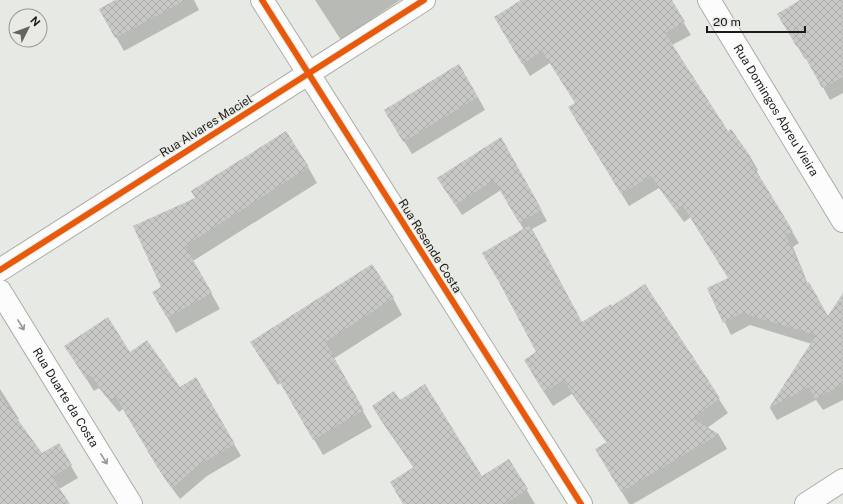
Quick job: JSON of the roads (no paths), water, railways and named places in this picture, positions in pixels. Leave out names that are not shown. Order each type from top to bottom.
[{"type":"main road","name":"Rua Resende Costa","points":[[262,0],[581,504]]},
{"type":"main road","name":"Rua Alvares Maciel","points":[[0,270],[424,0]]},
{"type":"main road","name":"Rua Domingos Abreu Vieira","points":[[709,0],[843,221]]},
{"type":"main road","name":"Rua Duarte da Costa","points":[[0,291],[131,504]]},
{"type":"main road","points":[[806,504],[834,492]]}]
